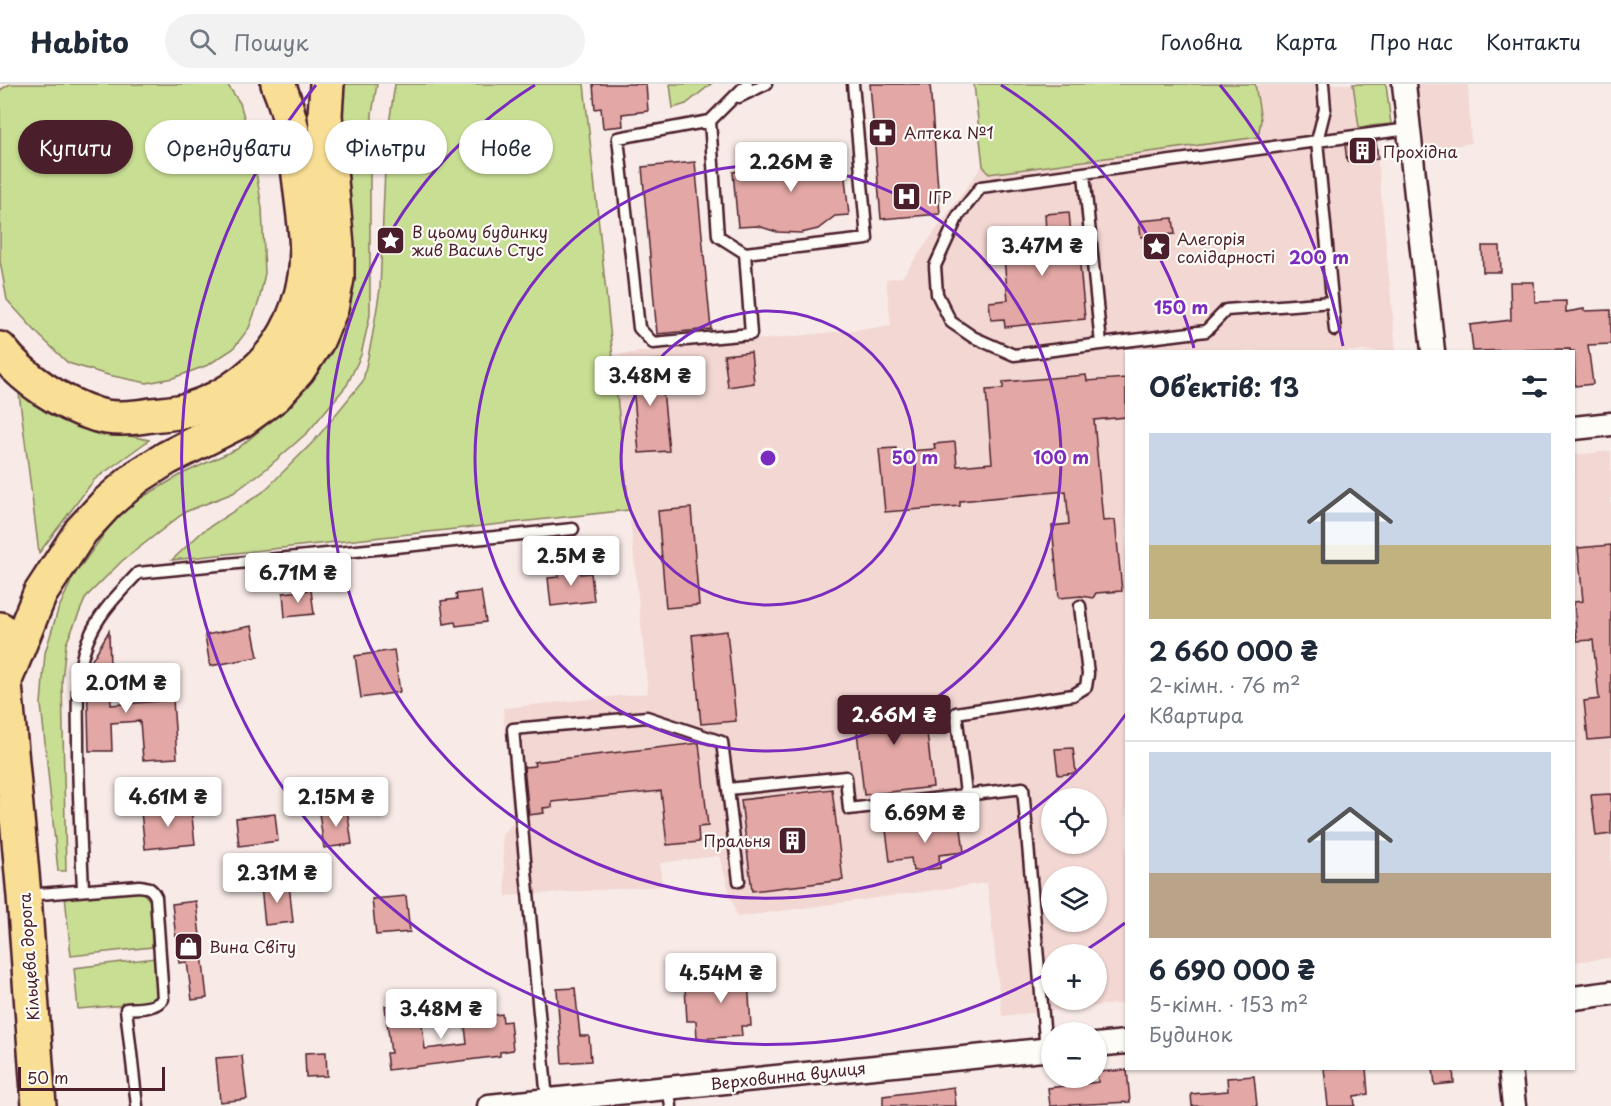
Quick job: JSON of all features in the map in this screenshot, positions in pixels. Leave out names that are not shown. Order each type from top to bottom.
[{"type":"main road","points":[[0,349],[33,382],[68,403],[99,416],[129,418],[188,410],[218,398],[244,380],[268,358],[285,333],[297,306],[305,277],[307,240],[293,127],[278,84]]},
{"type":"main road","points":[[5,680],[40,594],[87,524],[137,477],[167,458],[242,420],[275,396],[298,370],[317,341],[330,309],[337,278],[337,246],[325,115],[327,84]]},
{"type":"main road","name":"Кільцева дорога","points":[[0,630],[24,896],[39,1106]]},
{"type":"street","points":[[1404,84],[1433,350]]},
{"type":"street","points":[[1575,428],[1611,424]]},
{"type":"street","points":[[1575,998],[1611,993]]},
{"type":"street","points":[[1107,1044],[1125,1041]]},
{"type":"street","name":"Верховинна вулиця","points":[[489,1106],[669,1097],[1041,1051]]},
{"type":"street","points":[[1510,1070],[1514,1106]]},
{"type":"lane","points":[[745,253],[751,334],[653,343],[639,328],[618,138],[710,121],[747,84]]},
{"type":"lane","points":[[730,101],[766,84]]},
{"type":"lane","points":[[710,121],[718,236],[745,253],[867,239],[853,84]]},
{"type":"lane","points":[[1323,84],[1325,110],[1317,141],[1335,330]]},
{"type":"lane","points":[[1332,302],[1226,310],[1206,331],[1014,356],[973,337],[951,322],[937,294],[935,266],[958,216],[981,187],[1409,129]]},
{"type":"lane","points":[[1084,174],[1101,344]]},
{"type":"lane","points":[[83,890],[78,771],[80,663],[92,631],[111,602],[138,573],[573,529]]},
{"type":"lane","points":[[966,794],[956,713],[1073,695],[1086,687],[1088,674],[1080,606]]},
{"type":"lane","points":[[533,1103],[513,729],[647,717],[722,742],[739,881]]},
{"type":"lane","points":[[728,789],[846,777],[849,808],[1023,788],[1046,1022]]},
{"type":"lane","points":[[24,896],[139,886],[149,887],[156,897],[163,999],[159,1004],[126,1010],[137,1106]]},
{"type":"shaded area","points":[[974,84],[1368,84],[1376,140],[1396,350],[1125,350],[1125,1003],[1107,1005],[1107,944],[1041,944],[1041,1010],[1059,1010],[1002,1016],[987,883],[737,917],[719,856],[660,863],[662,886],[506,896],[502,835],[513,823],[503,708],[648,693],[613,355],[891,326],[886,279],[902,277],[982,166]]},
{"type":"shaded area","points":[[1418,84],[1468,84],[1471,143],[1426,151]]},
{"type":"shaded area","points":[[1611,451],[1611,958],[1575,962],[1575,455]]},
{"type":"green space","points":[[10,84],[227,84],[240,103],[245,120],[145,120],[145,174],[256,174],[262,208],[265,273],[259,301],[249,328],[233,349],[208,365],[173,378],[147,383],[108,375],[68,363],[7,300],[0,261],[0,90]]},
{"type":"green space","points":[[340,84],[377,84],[372,120],[340,120]]},
{"type":"green space","points":[[395,84],[584,84],[629,510],[172,560],[203,531],[263,492],[315,440],[363,381],[380,289],[385,174],[447,174],[447,120],[390,120]]},
{"type":"green space","points":[[670,84],[711,84],[686,104],[673,108]]},
{"type":"green space","points":[[974,84],[1255,84],[1261,120],[1258,137],[989,174],[983,166]]},
{"type":"green space","points":[[1353,84],[1386,84],[1391,124],[1359,127]]},
{"type":"green space","points":[[340,174],[370,174],[370,315],[361,355],[347,385],[308,432],[266,469],[233,493],[185,512],[122,561],[86,597],[66,644],[62,681],[66,871],[58,871],[41,704],[45,653],[58,610],[73,577],[117,516],[141,498],[184,473],[237,449],[292,404],[323,363],[341,320]]},
{"type":"green space","points":[[18,385],[96,429],[149,440],[94,480],[39,553]]},
{"type":"green space","points":[[139,891],[150,901],[152,947],[71,956],[65,896]]},
{"type":"green space","points":[[155,958],[157,999],[149,1003],[78,1009],[74,968]]},
{"type":"building","points":[[593,84],[646,84],[648,111],[622,114],[623,126],[603,128],[601,108],[595,109]]},
{"type":"building","points":[[870,84],[930,84],[940,214],[881,219]]},
{"type":"building","name":"Прохідна","points":[[1376,141],[1378,159],[1347,162],[1345,145]]},
{"type":"building","points":[[803,151],[828,161],[843,160],[849,215],[835,216],[818,229],[801,233],[777,232],[758,226],[738,227],[733,172],[751,169],[779,152]]},
{"type":"building","points":[[695,162],[711,329],[657,334],[642,167]]},
{"type":"building","points":[[1069,212],[1071,235],[1077,234],[1085,319],[1005,327],[1004,319],[991,320],[989,302],[1008,300],[1002,238],[1046,233],[1045,214]]},
{"type":"building","points":[[1173,218],[1175,234],[1141,237],[1139,221]]},
{"type":"building","points":[[1482,246],[1500,246],[1501,272],[1483,272]]},
{"type":"building","points":[[1510,282],[1534,282],[1535,302],[1566,301],[1566,312],[1584,309],[1584,311],[1611,310],[1611,344],[1588,345],[1593,384],[1575,386],[1575,350],[1473,350],[1470,325],[1511,320]]},
{"type":"building","points":[[751,352],[754,383],[728,387],[724,355]]},
{"type":"building","points":[[660,360],[669,451],[639,453],[631,362]]},
{"type":"building","points":[[1086,375],[1087,381],[1125,378],[1125,417],[1094,420],[1103,521],[1115,520],[1122,591],[1096,593],[1093,598],[1081,596],[1059,598],[1052,526],[1069,524],[1066,491],[960,501],[960,506],[885,512],[879,449],[896,448],[896,452],[935,449],[934,444],[955,442],[957,466],[992,463],[986,390],[1003,389],[1003,382]]},
{"type":"building","points":[[691,508],[699,605],[666,608],[658,511]]},
{"type":"building","points":[[1611,545],[1611,738],[1588,740],[1584,701],[1599,699],[1593,640],[1577,641],[1575,602],[1583,601],[1578,548]]},
{"type":"building","points":[[580,566],[581,574],[591,573],[594,601],[551,606],[548,578],[559,577],[557,569]]},
{"type":"building","points":[[311,590],[314,614],[285,617],[283,593]]},
{"type":"building","points":[[481,591],[486,622],[456,626],[455,622],[444,624],[441,601],[457,599],[456,594]]},
{"type":"building","points":[[252,626],[258,657],[210,666],[205,635]]},
{"type":"building","points":[[109,631],[111,705],[173,700],[177,758],[143,760],[140,721],[111,723],[112,751],[89,751],[87,672]]},
{"type":"building","points":[[727,631],[736,721],[701,724],[692,635]]},
{"type":"building","points":[[394,650],[400,692],[361,698],[355,656]]},
{"type":"building","points":[[923,696],[933,787],[864,795],[854,704]]},
{"type":"building","points":[[699,743],[708,826],[698,827],[699,842],[667,845],[661,791],[552,802],[552,807],[543,808],[544,813],[529,815],[524,767],[535,766],[534,762]]},
{"type":"building","points":[[1073,748],[1076,773],[1058,775],[1055,749]]},
{"type":"building","name":"Пральня","points":[[832,789],[843,880],[752,891],[741,800]]},
{"type":"building","points":[[1611,794],[1611,834],[1596,836],[1591,795]]},
{"type":"building","points":[[191,808],[195,844],[145,849],[141,812]]},
{"type":"building","points":[[347,809],[352,844],[324,848],[319,813]]},
{"type":"building","points":[[275,814],[278,841],[239,846],[236,818]]},
{"type":"building","points":[[960,821],[964,852],[939,855],[940,868],[913,871],[911,858],[890,861],[886,830]]},
{"type":"building","points":[[289,884],[293,922],[265,925],[261,887]]},
{"type":"building","points":[[406,896],[410,932],[376,935],[372,899]]},
{"type":"building","points":[[196,901],[207,998],[192,1000],[187,962],[179,963],[172,904]]},
{"type":"building","points":[[747,966],[751,1026],[741,1026],[742,1036],[697,1039],[696,1021],[687,1021],[685,987],[713,985],[712,968]]},
{"type":"building","points":[[575,988],[580,1036],[589,1036],[591,1061],[562,1063],[557,989]]},
{"type":"building","points":[[419,1001],[425,1049],[467,1044],[465,1026],[488,1023],[487,1016],[502,1014],[503,1022],[510,1021],[513,1050],[500,1052],[500,1056],[388,1070],[386,1053],[391,1053],[385,1006]]},
{"type":"building","points":[[326,1052],[327,1076],[306,1077],[305,1053]]},
{"type":"building","points":[[242,1056],[247,1099],[220,1102],[216,1058]]},
{"type":"building","points":[[1127,1070],[1130,1102],[1050,1106],[1048,1088],[1107,1088],[1107,1071]]},
{"type":"building","points":[[1324,1070],[1366,1070],[1368,1094],[1354,1096],[1355,1106],[1328,1106]]},
{"type":"building","points":[[1433,1070],[1453,1070],[1454,1083],[1435,1085]]},
{"type":"building","points":[[1254,1076],[1257,1106],[1192,1106],[1191,1094],[1228,1091],[1227,1078]]},
{"type":"building","points":[[954,1087],[956,1106],[883,1106],[883,1096]]},
{"type":"place","name":"Аптека №1","points":[[883,132]]},
{"type":"place","name":"Прохідна","points":[[1362,151]]},
{"type":"place","name":"ІГР","points":[[907,197]]},
{"type":"place","name":"В цьому будинку жив Василь Стус","points":[[391,240]]},
{"type":"place","name":"Алегорія солідарності","points":[[1156,247]]},
{"type":"place","name":"Пральня","points":[[792,840]]},
{"type":"place","name":"Вина Світу","points":[[188,946]]}]
